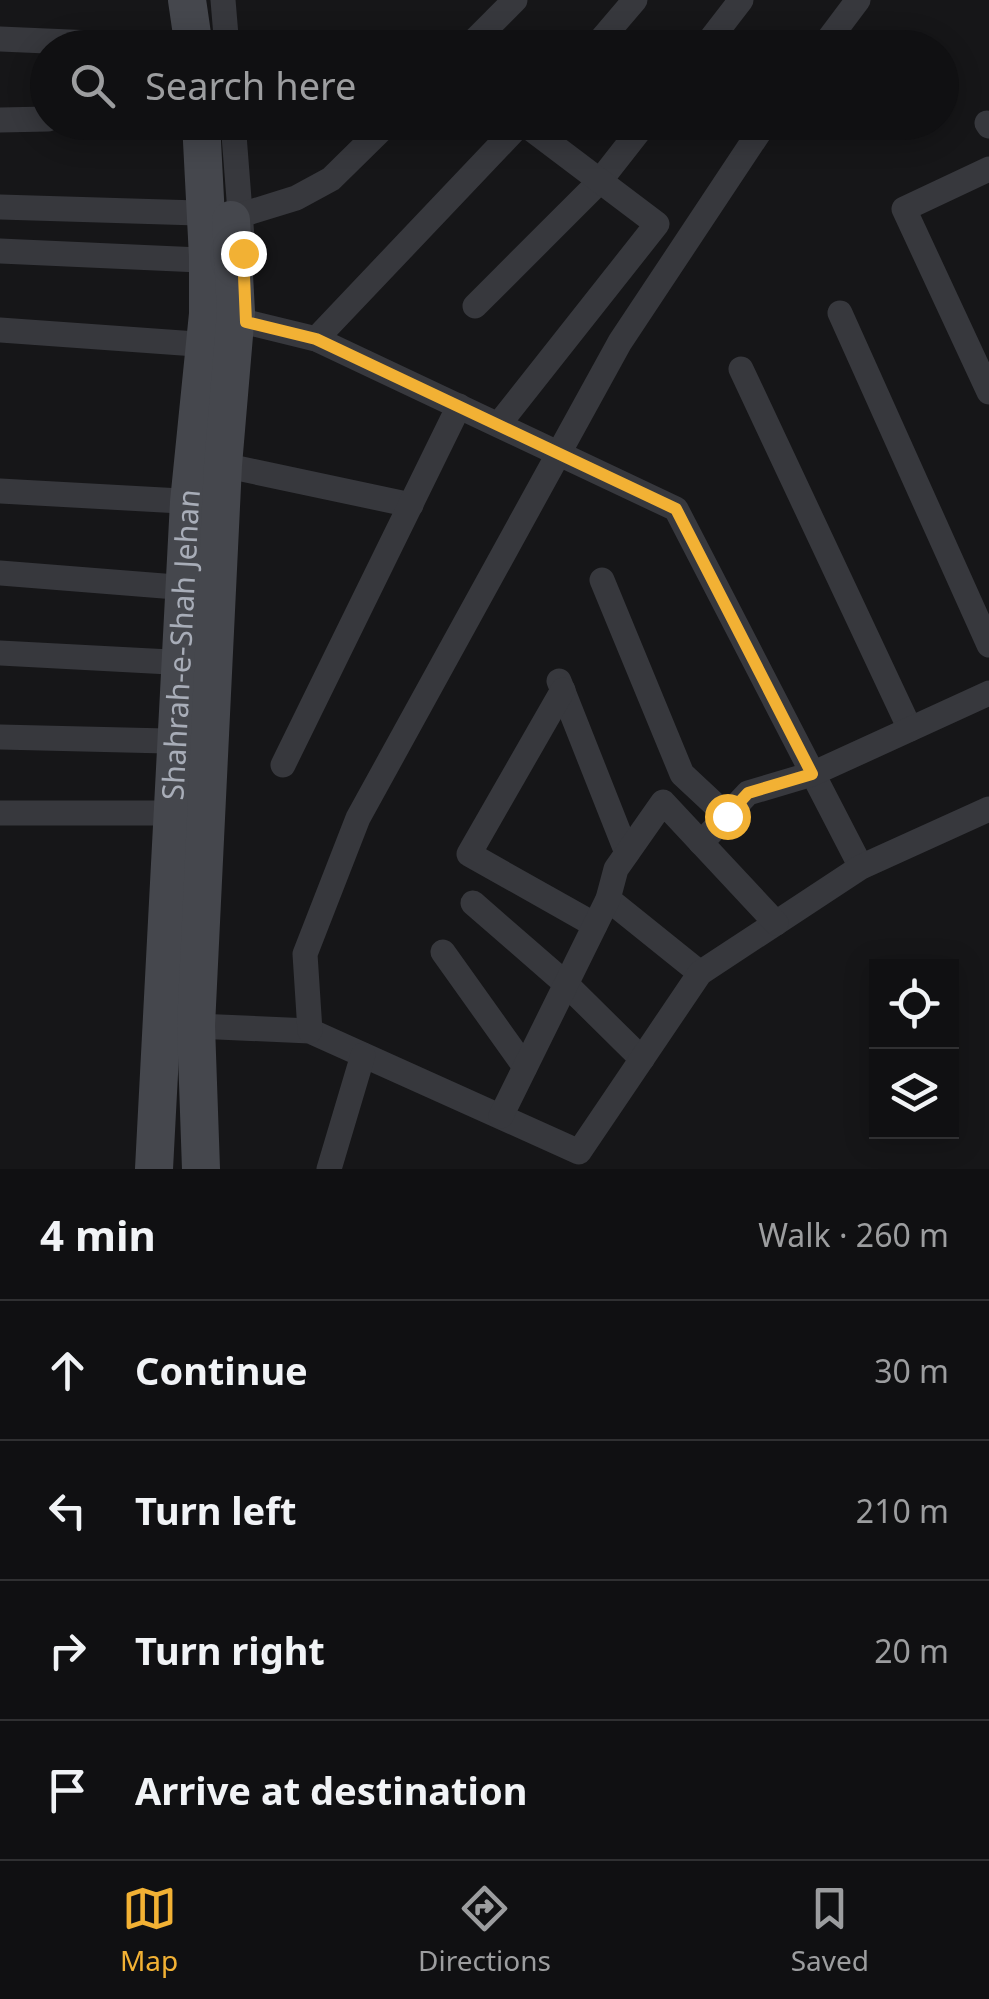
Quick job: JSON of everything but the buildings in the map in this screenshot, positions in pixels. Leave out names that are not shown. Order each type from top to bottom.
[{"type":"main road","points":[[187,0],[191,30]]},
{"type":"main road","points":[[211,0],[214,30]]},
{"type":"main road","name":"Shahrah-e-Shah Jehan","points":[[199,140],[208,257],[220,340],[223,464],[196,1026],[202,1169]]},
{"type":"main road","name":"Shahrah-e-Shah Jehan","points":[[154,1169],[174,812],[172,753],[189,502],[220,340],[236,312],[224,140]]},
{"type":"street","points":[[179,0],[183,30]]},
{"type":"street","points":[[223,0],[226,30]]},
{"type":"street","points":[[484,30],[515,0]]},
{"type":"street","points":[[609,30],[634,0]]},
{"type":"street","points":[[718,30],[741,0]]},
{"type":"street","points":[[832,30],[845,5]]},
{"type":"street","points":[[0,39],[30,40]]},
{"type":"street","points":[[0,120],[30,119]]},
{"type":"street","points":[[198,140],[200,260],[220,340]]},
{"type":"street","points":[[0,737],[172,753],[170,662],[182,501],[220,340],[242,215],[236,140]]},
{"type":"street","points":[[242,215],[296,198],[330,179],[370,140]]},
{"type":"street","points":[[316,339],[505,140]]},
{"type":"street","points":[[498,424],[657,224],[545,140]]},
{"type":"street","points":[[475,306],[599,182],[632,140]]},
{"type":"street","points":[[310,1031],[304,954],[358,818],[620,342],[754,140]]},
{"type":"street","points":[[989,169],[904,209],[989,392]]},
{"type":"street","points":[[0,206],[198,213]]},
{"type":"street","points":[[0,250],[200,260]]},
{"type":"street","points":[[840,313],[989,646]]},
{"type":"street","points":[[0,330],[220,340],[316,339],[676,509],[860,867]]},
{"type":"street","points":[[741,369],[910,729]]},
{"type":"street","points":[[283,765],[459,406]]},
{"type":"street","points":[[223,464],[410,505]]},
{"type":"street","points":[[0,490],[182,501]]},
{"type":"street","points":[[0,574],[176,588]]},
{"type":"street","points":[[602,580],[682,774],[727,816]]},
{"type":"street","points":[[0,653],[170,662]]},
{"type":"street","points":[[596,926],[469,854],[560,682],[627,852]]},
{"type":"street","points":[[701,843],[748,793],[812,774],[989,693]]},
{"type":"street","points":[[500,1116],[596,926],[616,869],[663,802],[776,923]]},
{"type":"street","points":[[196,1026],[310,1031],[579,1152],[700,973],[860,867],[989,809]]},
{"type":"street","points":[[0,813],[174,812]]},
{"type":"street","points":[[608,900],[700,973]]},
{"type":"street","points":[[472,903],[566,984],[642,1059]]},
{"type":"street","points":[[444,952],[525,1067]]},
{"type":"street","points":[[330,1169],[363,1055]]},
{"type":"route","points":[[243,253],[246,322],[316,339],[676,509],[812,774],[748,793],[727,816]]}]
